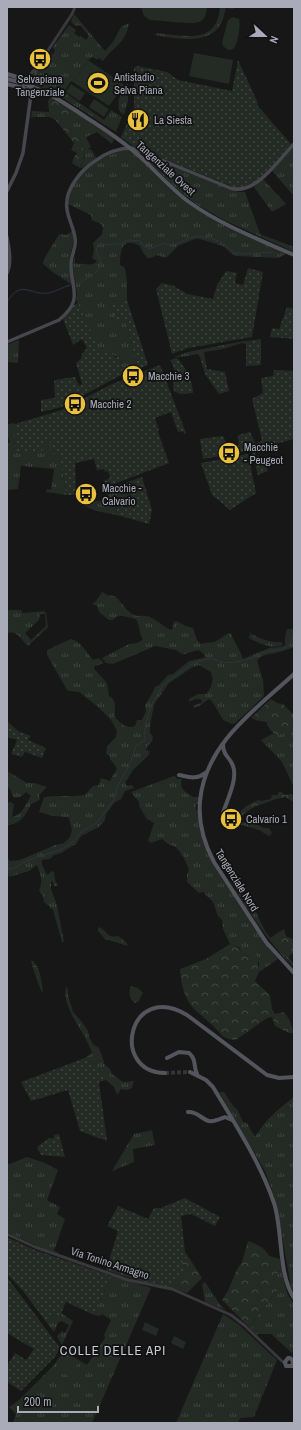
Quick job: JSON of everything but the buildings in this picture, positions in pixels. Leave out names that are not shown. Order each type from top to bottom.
[{"type":"main road","points":[[7,74],[31,79],[33,82],[24,153],[7,191]]},
{"type":"main road","points":[[26,78],[22,83],[30,101]]},
{"type":"main road","name":"Tangenziale Ovest","points":[[7,79],[26,84],[60,100],[122,141],[148,164],[166,183],[188,201],[211,216],[294,255]]},
{"type":"main road","points":[[7,84],[29,89],[32,87]]},
{"type":"main road","points":[[7,342],[59,320],[68,311],[73,303],[76,294],[71,263],[76,241],[68,216],[66,202],[72,186],[90,164],[101,156],[114,150],[132,148],[230,188],[243,189],[254,185],[294,144]]},
{"type":"main road","points":[[7,237],[10,265],[7,273]]},
{"type":"main road","name":"Tangenziale Nord","points":[[294,674],[240,724],[214,757],[206,773],[202,789],[200,813],[200,824],[208,850],[266,942],[294,973]]},
{"type":"main road","points":[[223,744],[225,756],[231,761],[235,773],[223,813],[225,818]]},
{"type":"main road","points":[[214,757],[221,755],[225,756]]},
{"type":"main road","points":[[179,775],[195,778],[201,777],[206,773]]},
{"type":"main road","points":[[195,778],[199,782],[202,789]]},
{"type":"main road","points":[[218,815],[223,813]]},
{"type":"main road","points":[[165,1073],[145,1068],[140,1063],[132,1049],[131,1041],[132,1034],[139,1020],[148,1011],[159,1006],[173,1008],[187,1015],[268,1075],[279,1078],[294,1077]]},
{"type":"main road","points":[[167,1058],[179,1052],[186,1052],[194,1059],[195,1069],[198,1075]]},
{"type":"main road","points":[[195,1069],[190,1072],[206,1080],[213,1087],[262,1174],[274,1204],[278,1219],[287,1283],[294,1298]]},
{"type":"main road","points":[[222,1118],[226,1112],[225,1108]]},
{"type":"main road","points":[[188,1112],[194,1112],[208,1121],[228,1118],[232,1121]]},
{"type":"main road","points":[[287,1366],[292,1366],[294,1354]]},
{"type":"main road","points":[[292,1360],[285,1361],[287,1366],[294,1371]]},
{"type":"street","points":[[26,78],[37,67],[70,18],[75,7]]},
{"type":"street","points":[[33,82],[37,67]]},
{"type":"street","name":"Via Tonino Armagno","points":[[7,1234],[35,1247],[128,1280],[172,1290],[231,1315],[244,1325],[287,1366]]},
{"type":"street","points":[[276,1355],[281,1358],[292,1360]]},
{"type":"green space","points":[[141,7],[207,7],[206,15],[203,20],[192,23],[150,20],[144,16]]},
{"type":"green space","points":[[220,7],[234,7],[233,9],[226,8],[218,28],[205,37],[179,39],[154,35],[157,33],[188,36],[206,33],[213,28],[218,19]]},
{"type":"green space","points":[[74,14],[105,51],[113,42],[121,27],[129,23],[122,40],[103,61],[99,58],[97,60],[93,57],[88,60],[64,92],[104,120],[111,110],[122,117],[116,132],[61,97],[35,85],[38,70],[46,56],[50,57],[55,51],[53,47],[69,25],[76,30],[74,33],[79,37],[81,36],[86,40],[89,36],[80,25],[76,26],[71,22]]},
{"type":"green space","points":[[233,17],[239,19],[239,34],[234,48],[232,50],[228,50],[223,46],[222,42],[228,20]]},
{"type":"green space","points":[[194,53],[233,60],[229,84],[189,76]]},
{"type":"green space","name":"Antistadio Selva Piana","points":[[88,60],[124,85],[109,106],[73,82]]},
{"type":"green space","points":[[238,60],[258,103],[257,105],[291,144],[264,174],[252,184],[243,188],[231,186],[134,147],[121,137],[134,108],[134,68],[137,66],[167,72],[178,80],[232,91]]},
{"type":"green space","points":[[71,84],[85,93],[80,101],[66,92]]},
{"type":"green space","points":[[126,84],[128,84],[128,101],[124,115],[120,112],[119,101]]},
{"type":"green space","points":[[50,98],[72,110],[72,115],[68,119],[65,119],[65,123],[80,139],[85,153],[83,158],[84,162],[78,167],[72,163],[77,153],[71,150],[74,143],[49,112],[48,101]]},
{"type":"green space","points":[[94,99],[109,109],[104,117],[89,107]]},
{"type":"green space","points":[[72,110],[114,139],[112,144],[97,132],[86,137],[91,147],[88,149],[92,150],[96,158],[82,168],[78,167],[82,165],[85,153],[80,139],[65,123],[64,119],[68,119]]},
{"type":"green space","points":[[32,111],[49,112],[56,120],[50,117],[31,118]]},
{"type":"green space","points":[[294,146],[294,196],[272,171]]},
{"type":"green space","points":[[129,149],[169,188],[195,209],[233,230],[286,254],[278,258],[237,256],[232,254],[223,246],[200,239],[195,239],[178,246],[166,258],[157,255],[147,258],[140,246],[134,243],[129,243],[123,246],[120,265],[125,268],[127,300],[110,307],[125,318],[138,369],[123,374],[119,356],[100,354],[76,299],[77,294],[73,270],[75,256],[75,263],[78,264],[93,264],[97,261],[92,258],[94,251],[93,243],[102,234],[103,228],[101,224],[92,220],[91,215],[68,204],[74,183],[89,167],[109,155]]},
{"type":"green space","points":[[141,153],[230,190],[245,192],[260,234],[294,247],[294,252],[224,220],[196,204],[174,187]]},
{"type":"green space","points":[[263,179],[286,204],[272,212],[254,187]]},
{"type":"green space","points":[[72,231],[73,244],[69,261],[71,284],[43,264],[44,259],[59,234],[67,235]]},
{"type":"green space","points":[[248,268],[263,272],[252,337],[188,348],[172,354],[156,289],[162,283],[174,286],[187,294],[213,299],[217,285],[226,271],[237,273],[235,283],[243,285]]},
{"type":"green space","points":[[127,300],[148,365],[138,369],[125,318],[117,320],[110,306]]},
{"type":"green space","points":[[78,303],[100,353],[106,351],[115,357],[119,356],[123,374],[61,407],[41,412],[41,400],[55,398],[54,380],[75,377],[79,386],[82,384],[76,363],[81,359],[82,354],[87,348],[82,339],[73,345],[63,319],[74,305]]},
{"type":"green space","points":[[287,307],[294,309],[294,339],[270,337],[272,328],[279,329]]},
{"type":"green space","points":[[261,339],[261,365],[246,366],[247,341]]},
{"type":"green space","points":[[19,340],[18,363],[7,362],[7,345]]},
{"type":"green space","points":[[247,341],[248,344],[242,343],[223,349],[204,352],[205,358],[203,359],[198,354],[174,357],[188,352]]},
{"type":"green space","points":[[200,357],[203,359],[205,358],[207,369],[225,372],[229,391],[219,394],[205,374]]},
{"type":"green space","points":[[177,358],[188,374],[192,384],[193,393],[180,394],[174,391],[174,369],[170,360]]},
{"type":"green space","points":[[160,365],[186,433],[184,434],[183,431],[178,432],[171,412],[155,418],[159,430],[158,432],[169,463],[106,487],[104,481],[110,478],[108,471],[105,472],[104,469],[97,470],[94,459],[75,463],[76,495],[67,495],[59,453],[51,454],[50,441],[46,441],[42,451],[14,452],[15,424],[62,410],[110,385]]},
{"type":"green space","points":[[274,370],[294,371],[294,439],[253,450],[203,459],[200,439],[223,436],[228,447],[239,445],[238,435],[250,432],[256,444],[262,440],[252,399],[263,393],[261,378],[273,376]]},
{"type":"green space","points":[[13,423],[15,424],[14,452],[50,441],[59,453],[67,495],[46,492],[47,489],[51,490],[54,469],[21,466],[18,489],[7,490],[7,444],[10,442],[7,435],[7,425]]},
{"type":"green space","points":[[255,452],[257,460],[264,459],[268,471],[258,475],[252,453]]},
{"type":"green space","points":[[248,454],[256,493],[230,510],[212,495],[201,463]]},
{"type":"green space","points":[[142,477],[152,510],[149,524],[117,515],[116,499],[130,497],[125,483]]},
{"type":"green space","points":[[125,483],[130,497],[116,499],[117,515],[96,511],[78,503],[109,500],[106,490]]},
{"type":"green space","points":[[102,592],[116,597],[126,609],[134,615],[149,617],[166,628],[172,630],[174,622],[176,621],[193,628],[197,640],[201,644],[214,642],[229,633],[231,634],[243,659],[269,648],[285,645],[287,629],[294,629],[294,647],[265,655],[257,661],[263,680],[264,696],[236,723],[232,724],[223,720],[212,701],[209,699],[199,706],[192,708],[202,701],[200,699],[196,699],[189,702],[189,699],[198,694],[206,694],[208,692],[212,681],[211,672],[199,665],[193,667],[169,683],[154,705],[150,726],[150,733],[153,736],[152,741],[146,750],[150,751],[148,756],[133,770],[125,783],[127,786],[132,785],[134,788],[125,791],[121,799],[114,803],[106,814],[105,820],[99,827],[81,836],[76,844],[61,853],[54,855],[50,859],[42,860],[42,865],[47,875],[52,871],[54,872],[55,880],[58,886],[54,886],[53,881],[51,882],[51,889],[57,905],[64,942],[62,942],[53,910],[44,902],[43,896],[39,891],[41,878],[37,865],[29,871],[9,877],[7,871],[7,856],[10,861],[20,860],[55,845],[64,843],[70,837],[72,830],[68,817],[52,816],[39,812],[44,797],[85,795],[93,786],[99,785],[101,778],[110,781],[117,768],[110,759],[110,756],[106,754],[107,746],[116,737],[117,731],[111,720],[98,707],[79,692],[67,690],[47,655],[47,650],[71,639],[78,642],[93,660],[99,658],[104,663],[95,666],[94,669],[107,683],[109,696],[115,702],[115,717],[122,724],[129,727],[135,726],[137,720],[142,720],[146,711],[145,705],[155,687],[159,685],[168,675],[173,674],[189,661],[205,657],[203,653],[198,650],[182,654],[176,650],[155,646],[113,664],[106,663],[102,658],[129,644],[137,643],[143,640],[136,619],[118,616],[112,620],[109,620],[99,612],[97,606],[92,604]]},
{"type":"green space","points":[[7,610],[21,610],[23,613],[44,611],[46,613],[48,627],[28,646],[17,634],[11,632],[7,633]],"holes":[[[40,614],[45,614],[46,626],[31,640],[25,633],[39,620]]]},
{"type":"green space","points":[[249,632],[264,640],[281,642],[283,644],[276,647],[271,647],[248,637],[251,635]]},
{"type":"green space","points":[[271,699],[277,703],[283,704],[294,715],[294,741],[284,733],[278,735],[272,732],[267,722],[251,718]]},
{"type":"green space","points":[[7,721],[18,731],[31,736],[28,740],[46,748],[42,758],[25,752],[22,757],[11,754],[17,740],[7,737]]},
{"type":"green space","points":[[284,732],[294,741],[294,787],[282,762],[261,740],[274,733]]},
{"type":"green space","points":[[7,771],[27,783],[34,783],[47,787],[39,795],[40,799],[31,804],[22,819],[12,825],[7,825],[7,803],[11,802],[14,804],[12,817],[16,816],[21,812],[31,796],[26,792],[20,797],[13,797],[10,789],[7,787]]},
{"type":"green space","points":[[174,776],[177,779],[182,779],[181,786],[186,792],[193,797],[199,797],[199,804],[196,804],[196,810],[199,811],[199,822],[205,847],[265,942],[278,959],[259,972],[259,962],[243,954],[239,947],[230,944],[223,929],[222,920],[218,916],[213,902],[203,892],[199,893],[187,882],[189,870],[183,856],[176,847],[168,844],[162,839],[151,843],[148,841],[154,823],[147,819],[139,806],[139,802],[131,792]]},
{"type":"green space","points":[[279,792],[282,792],[284,795],[291,794],[294,796],[294,802],[285,797],[276,799],[254,807],[237,820],[233,817],[235,815],[238,816],[244,808],[250,804],[259,800],[271,799],[272,795],[277,795]]},
{"type":"green space","points":[[231,820],[256,824],[269,828],[272,833],[269,836],[259,830]]},
{"type":"green space","points":[[229,879],[251,902],[265,931],[294,968],[259,926]]},
{"type":"green space","points":[[98,927],[111,936],[118,936],[126,942],[128,946],[105,939],[98,931]]},
{"type":"green space","points":[[284,929],[286,936],[292,939],[294,938],[294,953],[290,955],[289,958],[294,964],[294,967],[270,938]]},
{"type":"green space","points":[[230,944],[239,948],[248,957],[251,952],[257,955],[259,972],[255,981],[270,995],[272,1009],[275,1014],[284,1012],[289,1019],[294,1033],[289,1033],[275,1026],[272,1017],[267,1018],[236,1040],[227,1038],[224,1037],[191,1006],[184,991],[180,969],[206,959]]},
{"type":"green space","points":[[31,961],[36,964],[39,972],[42,992],[36,977]]},
{"type":"green space","points":[[66,986],[73,1012],[88,1031],[89,1037],[93,1044],[99,1048],[105,1065],[110,1069],[112,1074],[123,1082],[134,1081],[132,1088],[127,1090],[121,1089],[117,1095],[114,1087],[106,1080],[105,1076],[99,1076],[100,1067],[87,1061],[85,1058],[92,1053],[70,1011],[65,994]]},
{"type":"green space","points":[[131,986],[138,988],[143,993],[139,1001],[135,1003],[130,996]]},
{"type":"green space","points":[[85,1058],[87,1061],[100,1067],[99,1076],[105,1076],[106,1080],[99,1082],[107,1141],[80,1131],[68,1090],[31,1101],[21,1082]]},
{"type":"green space","points":[[219,1092],[224,1092],[237,1109],[243,1122],[247,1123],[255,1137],[272,1115],[294,1097],[294,1292],[291,1287],[276,1202],[265,1171]]},
{"type":"green space","points":[[152,1130],[155,1145],[133,1149],[134,1162],[112,1171],[134,1134]]},
{"type":"green space","points":[[59,1134],[65,1157],[41,1155],[37,1147],[49,1138],[54,1138],[54,1135]]},
{"type":"green space","points":[[27,1157],[45,1163],[58,1170],[47,1200],[60,1207],[57,1214],[65,1219],[54,1251],[59,1253],[58,1254],[7,1232],[7,1165]]},
{"type":"green space","points":[[185,1198],[220,1217],[215,1226],[191,1214],[181,1216],[185,1252],[188,1256],[182,1263],[185,1270],[172,1283],[168,1284],[166,1287],[142,1282],[106,1270],[118,1231],[107,1226],[118,1206],[148,1219],[154,1208],[161,1208]]},
{"type":"green space","points":[[7,1237],[35,1250],[111,1276],[94,1315],[66,1302],[59,1318],[53,1315],[47,1323],[23,1291],[7,1274]]},
{"type":"green space","points":[[248,1241],[255,1243],[269,1256],[280,1259],[282,1270],[279,1270],[274,1281],[277,1289],[276,1296],[273,1296],[252,1323],[252,1330],[222,1300],[242,1262]]},
{"type":"green space","points":[[188,1256],[202,1278],[187,1293],[166,1287],[182,1263]]},
{"type":"green space","points":[[279,1270],[282,1270],[288,1295],[294,1304],[294,1350],[292,1353],[271,1334],[257,1335],[252,1330],[252,1323],[273,1296],[274,1281]]},
{"type":"green space","points":[[111,1276],[151,1288],[92,1423],[13,1423],[16,1414],[9,1407],[19,1400],[53,1366],[64,1351],[87,1365],[105,1338],[104,1335],[111,1320],[102,1314],[100,1316],[94,1315]]},
{"type":"green space","points":[[7,1277],[60,1348],[55,1357],[21,1391],[7,1382],[7,1366],[15,1353],[26,1360],[34,1349],[7,1333]]},
{"type":"green space","points":[[205,1282],[221,1306],[227,1311],[205,1302],[202,1284]]},
{"type":"green space","points":[[61,1313],[73,1321],[62,1345],[57,1336],[62,1331],[65,1333],[69,1325],[61,1321],[58,1323],[54,1332],[47,1323],[50,1317],[53,1315],[58,1317]]},
{"type":"green space","points":[[223,1314],[238,1324],[277,1360],[254,1417],[240,1418],[238,1423],[176,1423]]},
{"type":"green space","points":[[145,1322],[159,1329],[156,1336],[142,1330]]},
{"type":"green space","points":[[174,1336],[186,1342],[183,1349],[171,1343]]},
{"type":"green space","points":[[64,1356],[78,1362],[75,1369],[72,1368],[69,1376],[56,1370]]},
{"type":"waterway","points":[[78,283],[93,274],[99,268],[100,259],[96,251],[98,245],[118,244],[129,240],[140,241],[149,249],[164,243],[172,246],[189,238],[198,236],[213,239],[234,252],[241,254],[272,252]]},
{"type":"waterway","points":[[7,302],[12,295],[22,289],[49,293],[70,285]]},
{"type":"waterway","points":[[7,866],[9,869],[13,869],[26,861],[62,849],[74,841],[80,833],[95,824],[100,819],[115,798],[117,787],[129,766],[136,746],[145,740],[145,726],[151,706],[163,685],[193,663],[212,658],[227,663],[238,662],[264,652],[287,647],[290,644],[294,634]]},
{"type":"tunnel","points":[[165,1073],[190,1072]]},
{"type":"place","name":"Selvapiana Tangenziale","points":[[40,59]]},
{"type":"place","name":"Antistadio Selva Piana","points":[[98,83]]},
{"type":"place","name":"La Siesta","points":[[138,120]]},
{"type":"place","name":"Macchie 3","points":[[133,376]]},
{"type":"place","name":"Macchie 2","points":[[75,404]]},
{"type":"place","name":"Macchie - Peugeot","points":[[229,453]]},
{"type":"place","name":"Macchie - Calvario","points":[[86,494]]},
{"type":"place","name":"Calvario 1","points":[[231,819]]},
{"type":"district","name":"COLLE DELLE API","points":[[113,1350]]}]
